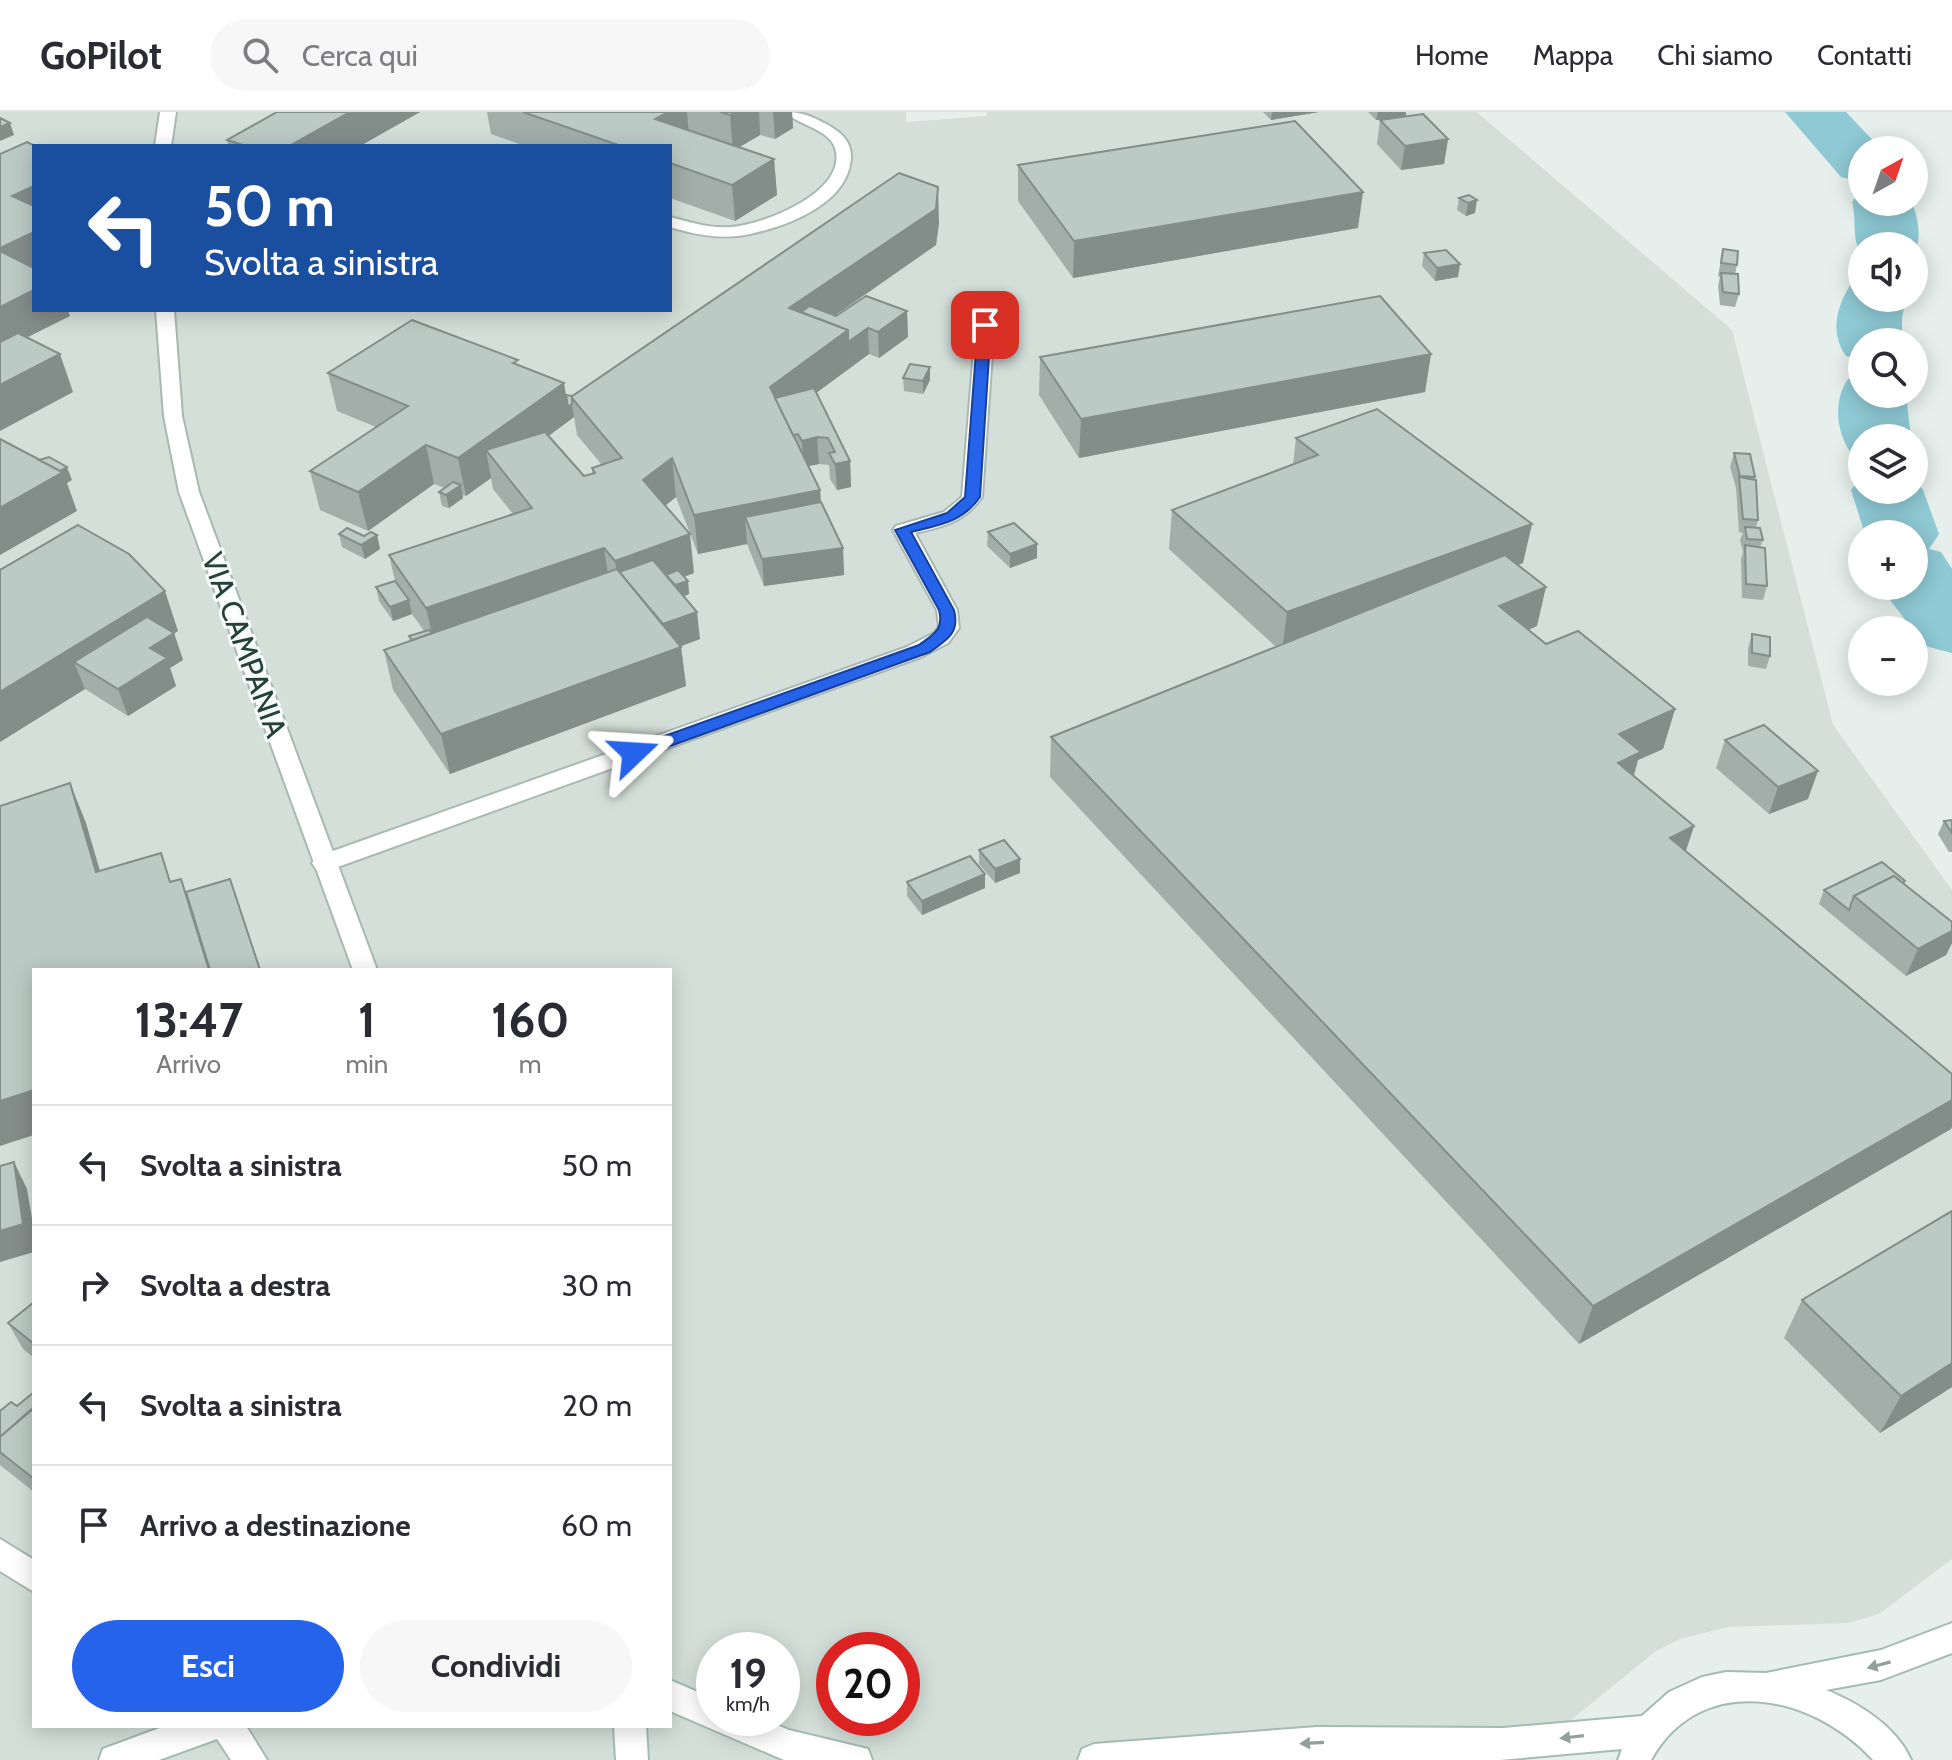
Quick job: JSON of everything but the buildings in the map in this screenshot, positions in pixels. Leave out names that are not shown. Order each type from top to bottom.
[{"type":"street","points":[[163,144],[168,112]]},
{"type":"street","points":[[672,222],[715,233],[749,230],[790,216],[826,190],[840,170],[843,147],[832,133],[793,112]]},
{"type":"street","name":"VIA CAMPANIA","points":[[165,312],[173,416],[189,492],[364,968]]},
{"type":"street","points":[[324,863],[914,652],[941,638],[949,628],[947,610],[903,530],[952,516],[965,508],[972,497],[985,325]]},
{"type":"street","points":[[0,1553],[32,1577]]},
{"type":"street","points":[[1634,1760],[1649,1731],[1680,1703],[1720,1688],[1764,1687],[1881,1665],[1952,1638]]},
{"type":"street","points":[[1764,1687],[1816,1701],[1865,1730],[1895,1760]]},
{"type":"street","points":[[672,1696],[696,1707]]},
{"type":"street","points":[[115,1760],[203,1728]]},
{"type":"street","points":[[228,1728],[251,1760]]},
{"type":"street","points":[[630,1728],[632,1760]]},
{"type":"street","points":[[1094,1760],[1317,1743],[1503,1744],[1649,1731]]},
{"type":"street","points":[[765,1736],[789,1746],[856,1760]]},
{"type":"shaded area","points":[[0,112],[906,112],[906,122],[986,116],[987,112],[1477,112],[1732,330],[1833,725],[1952,890],[1952,1559],[1879,1614],[1849,1623],[1728,1627],[1680,1639],[1656,1651],[1522,1760],[0,1760]]},
{"type":"waterway","points":[[1814,112],[1848,149]]},
{"type":"waterway","points":[[1886,216],[1887,232]]},
{"type":"waterway","points":[[1869,328],[1870,312]]},
{"type":"waterway","points":[[1873,408],[1875,424]]},
{"type":"waterway","points":[[1892,504],[1897,520]]},
{"type":"waterway","points":[[1928,599],[1952,629]]},
{"type":"route","points":[[634,753],[925,648],[946,633],[949,628],[947,610],[903,530],[952,516],[965,508],[972,497],[985,325]]}]
